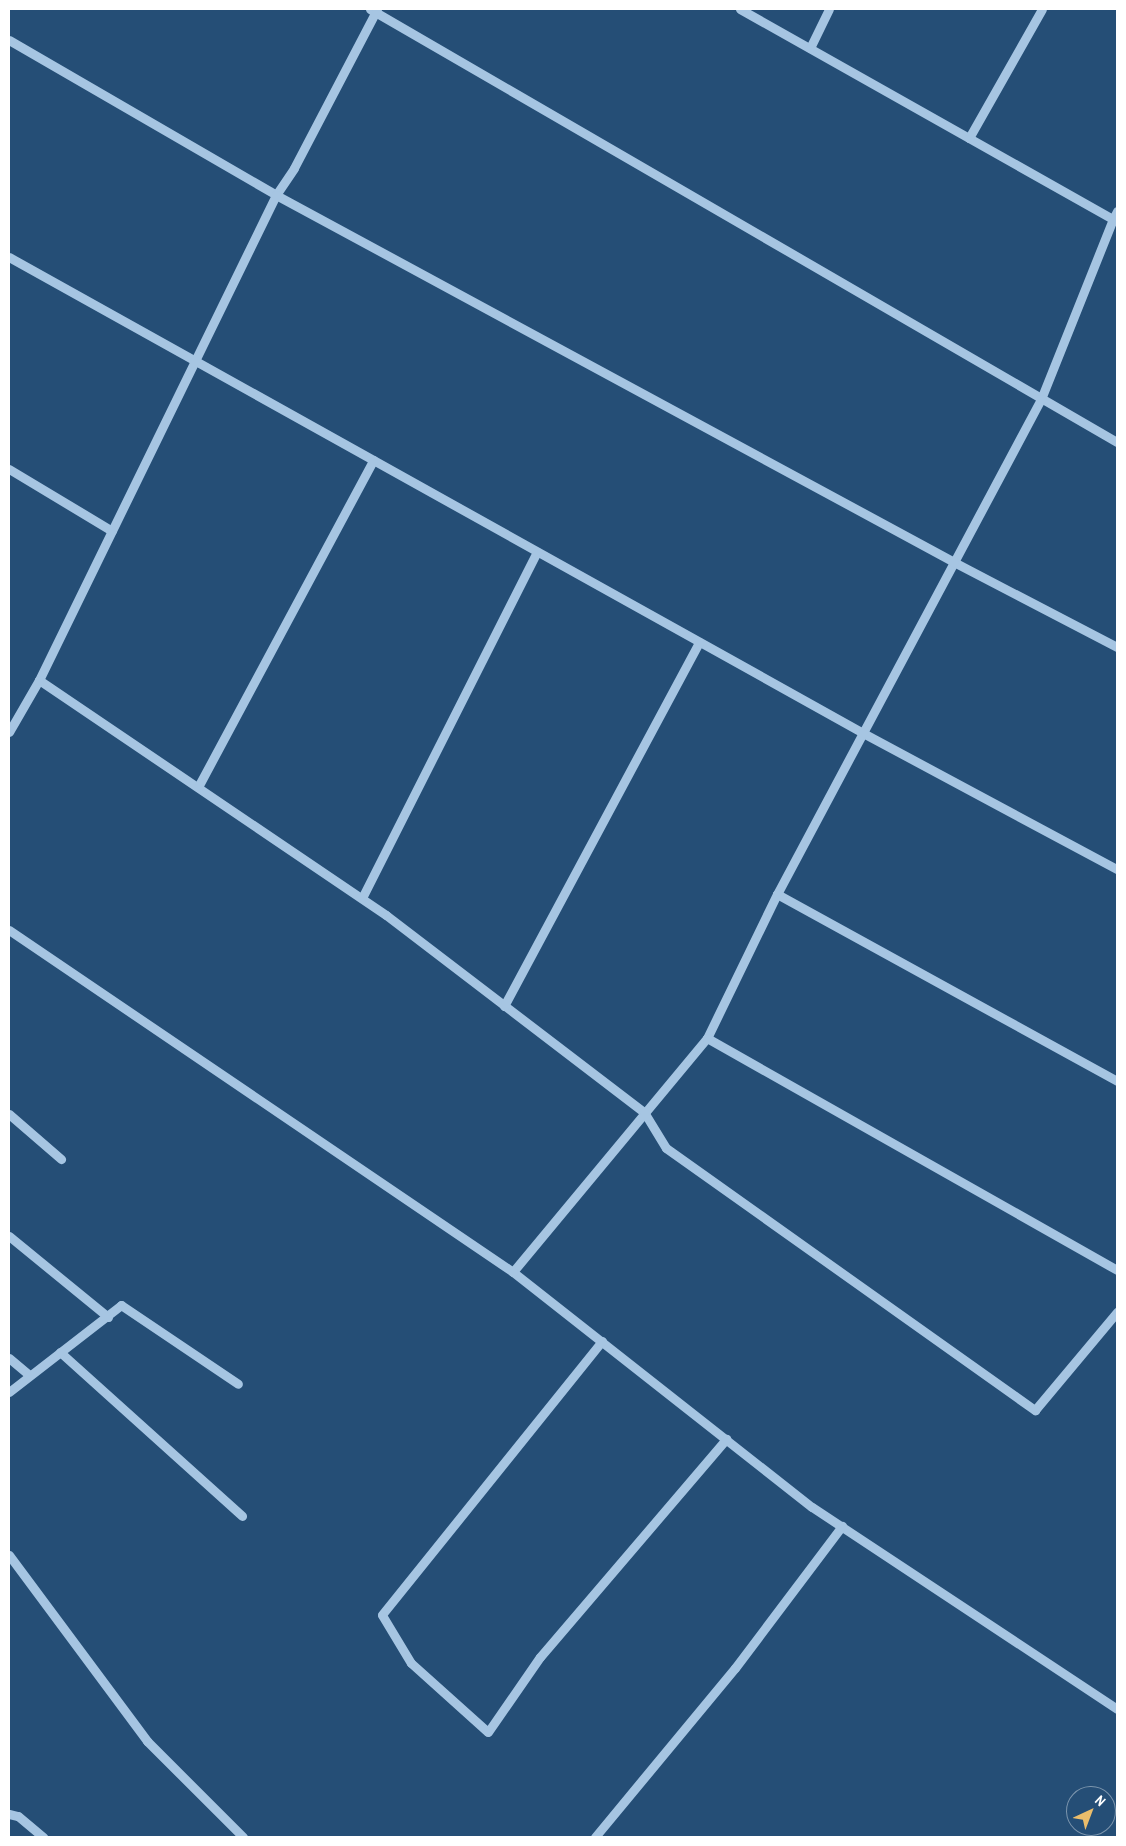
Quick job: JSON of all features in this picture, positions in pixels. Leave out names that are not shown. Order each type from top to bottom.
[{"type":"street","points":[[513,1272],[707,1038],[777,894],[1041,398],[1116,217],[969,138],[740,9]]},
{"type":"street","points":[[810,48],[829,9]]},
{"type":"street","points":[[969,138],[1042,9]]},
{"type":"street","points":[[9,732],[39,680],[276,195],[294,168],[374,10],[1117,442]]},
{"type":"street","points":[[9,40],[276,195],[954,562],[1117,647]]},
{"type":"street","points":[[9,257],[863,733],[1117,870]]},
{"type":"street","points":[[198,788],[373,460]]},
{"type":"street","points":[[9,469],[112,531]]},
{"type":"street","points":[[362,898],[537,552]]},
{"type":"street","points":[[504,1006],[699,642]]},
{"type":"street","points":[[39,680],[362,898],[644,1112],[666,1148],[1035,1410],[1117,1312]]},
{"type":"street","points":[[777,894],[1117,1081]]},
{"type":"street","points":[[9,930],[513,1272],[812,1507],[1117,1709]]},
{"type":"street","points":[[707,1038],[1117,1270]]},
{"type":"street","points":[[9,1114],[61,1159]]},
{"type":"street","points":[[9,1236],[108,1317]]},
{"type":"street","points":[[9,1392],[121,1306],[238,1384]]},
{"type":"street","points":[[602,1341],[382,1615],[410,1663],[488,1732],[540,1657],[726,1439]]},
{"type":"street","points":[[60,1352],[242,1516]]},
{"type":"street","points":[[9,1358],[29,1375]]},
{"type":"street","points":[[595,1837],[735,1668],[842,1526]]},
{"type":"street","points":[[9,1555],[147,1741],[243,1837]]},
{"type":"street","points":[[9,1814],[18,1816],[43,1837]]}]
